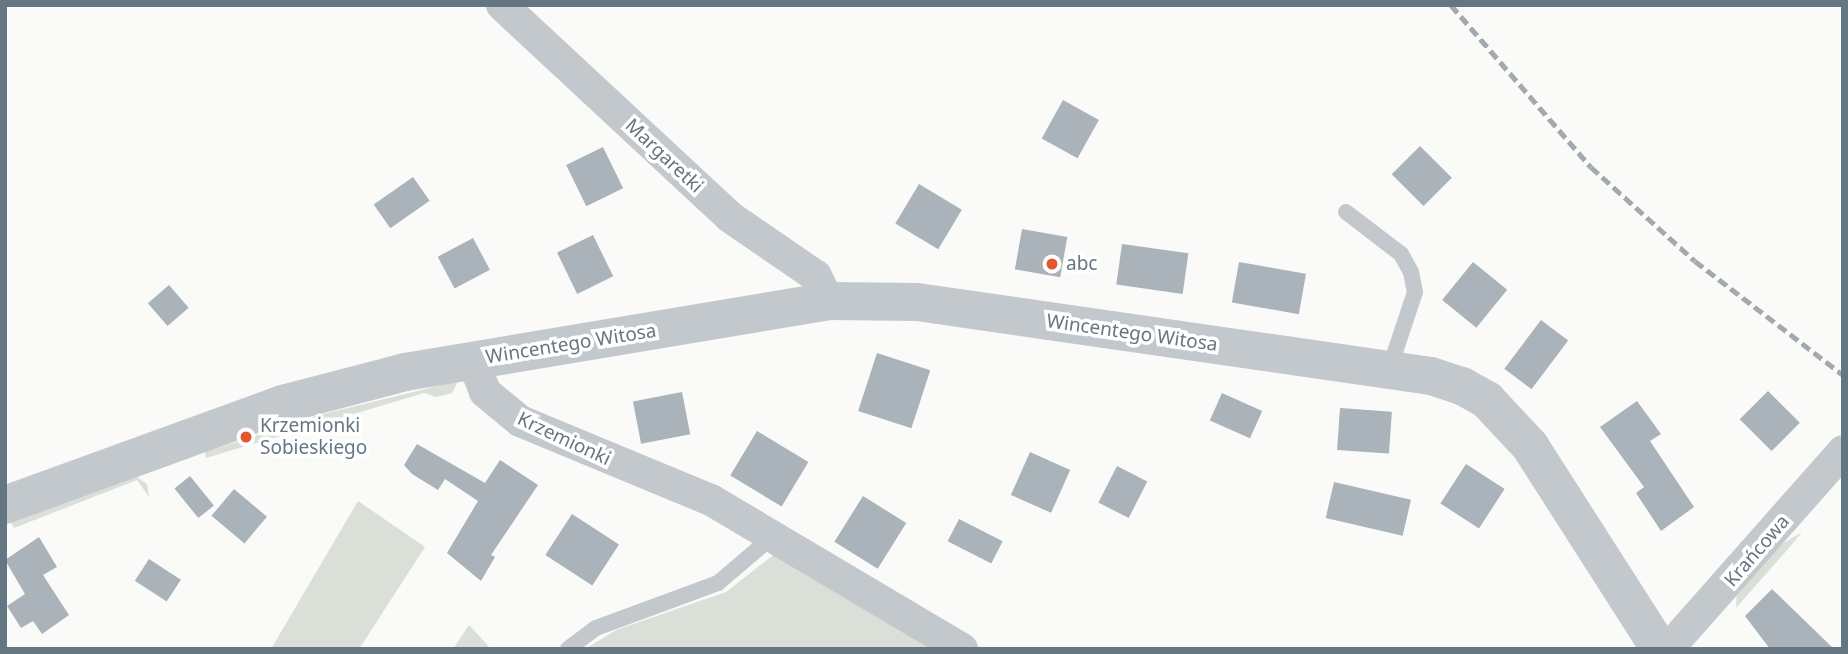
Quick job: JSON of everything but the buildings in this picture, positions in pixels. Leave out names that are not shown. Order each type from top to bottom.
[{"type":"street","name":"Margaretki","points":[[502,5],[730,217],[816,276],[828,302]]},
{"type":"street","name":"Wincentego Witosa","points":[[471,359],[828,302],[917,302],[1389,370],[1462,386],[1509,420],[1660,649]]},
{"type":"street","points":[[5,505],[283,404],[471,359]]},
{"type":"street","name":"Krzemionki","points":[[471,359],[485,392],[520,421],[711,500],[962,649]]},
{"type":"street","name":"Krańcowa","points":[[1668,649],[1843,451]]},
{"type":"lane","points":[[1346,212],[1401,254],[1414,284],[1389,370]]},
{"type":"lane","points":[[568,649],[596,628],[718,583],[773,536]]},
{"type":"shaded area","points":[[458,381],[452,393],[436,397],[424,393],[206,458],[205,452],[315,416]]},
{"type":"shaded area","points":[[137,477],[147,484],[149,497],[137,480],[14,528],[11,523]]},
{"type":"shaded area","points":[[358,501],[425,547],[359,649],[271,649]]},
{"type":"shaded area","points":[[1802,532],[1736,608],[1737,590],[1769,552]]},
{"type":"shaded area","points":[[776,553],[936,649],[585,649],[616,630],[726,592]]},
{"type":"shaded area","points":[[469,625],[491,649],[453,649]]},
{"type":"railway","points":[[1451,5],[1591,167],[1695,261],[1843,375]]},
{"type":"place","name":"abc","points":[[1052,264]]},
{"type":"place","name":"Krzemionki Sobieskiego","points":[[246,437]]}]
